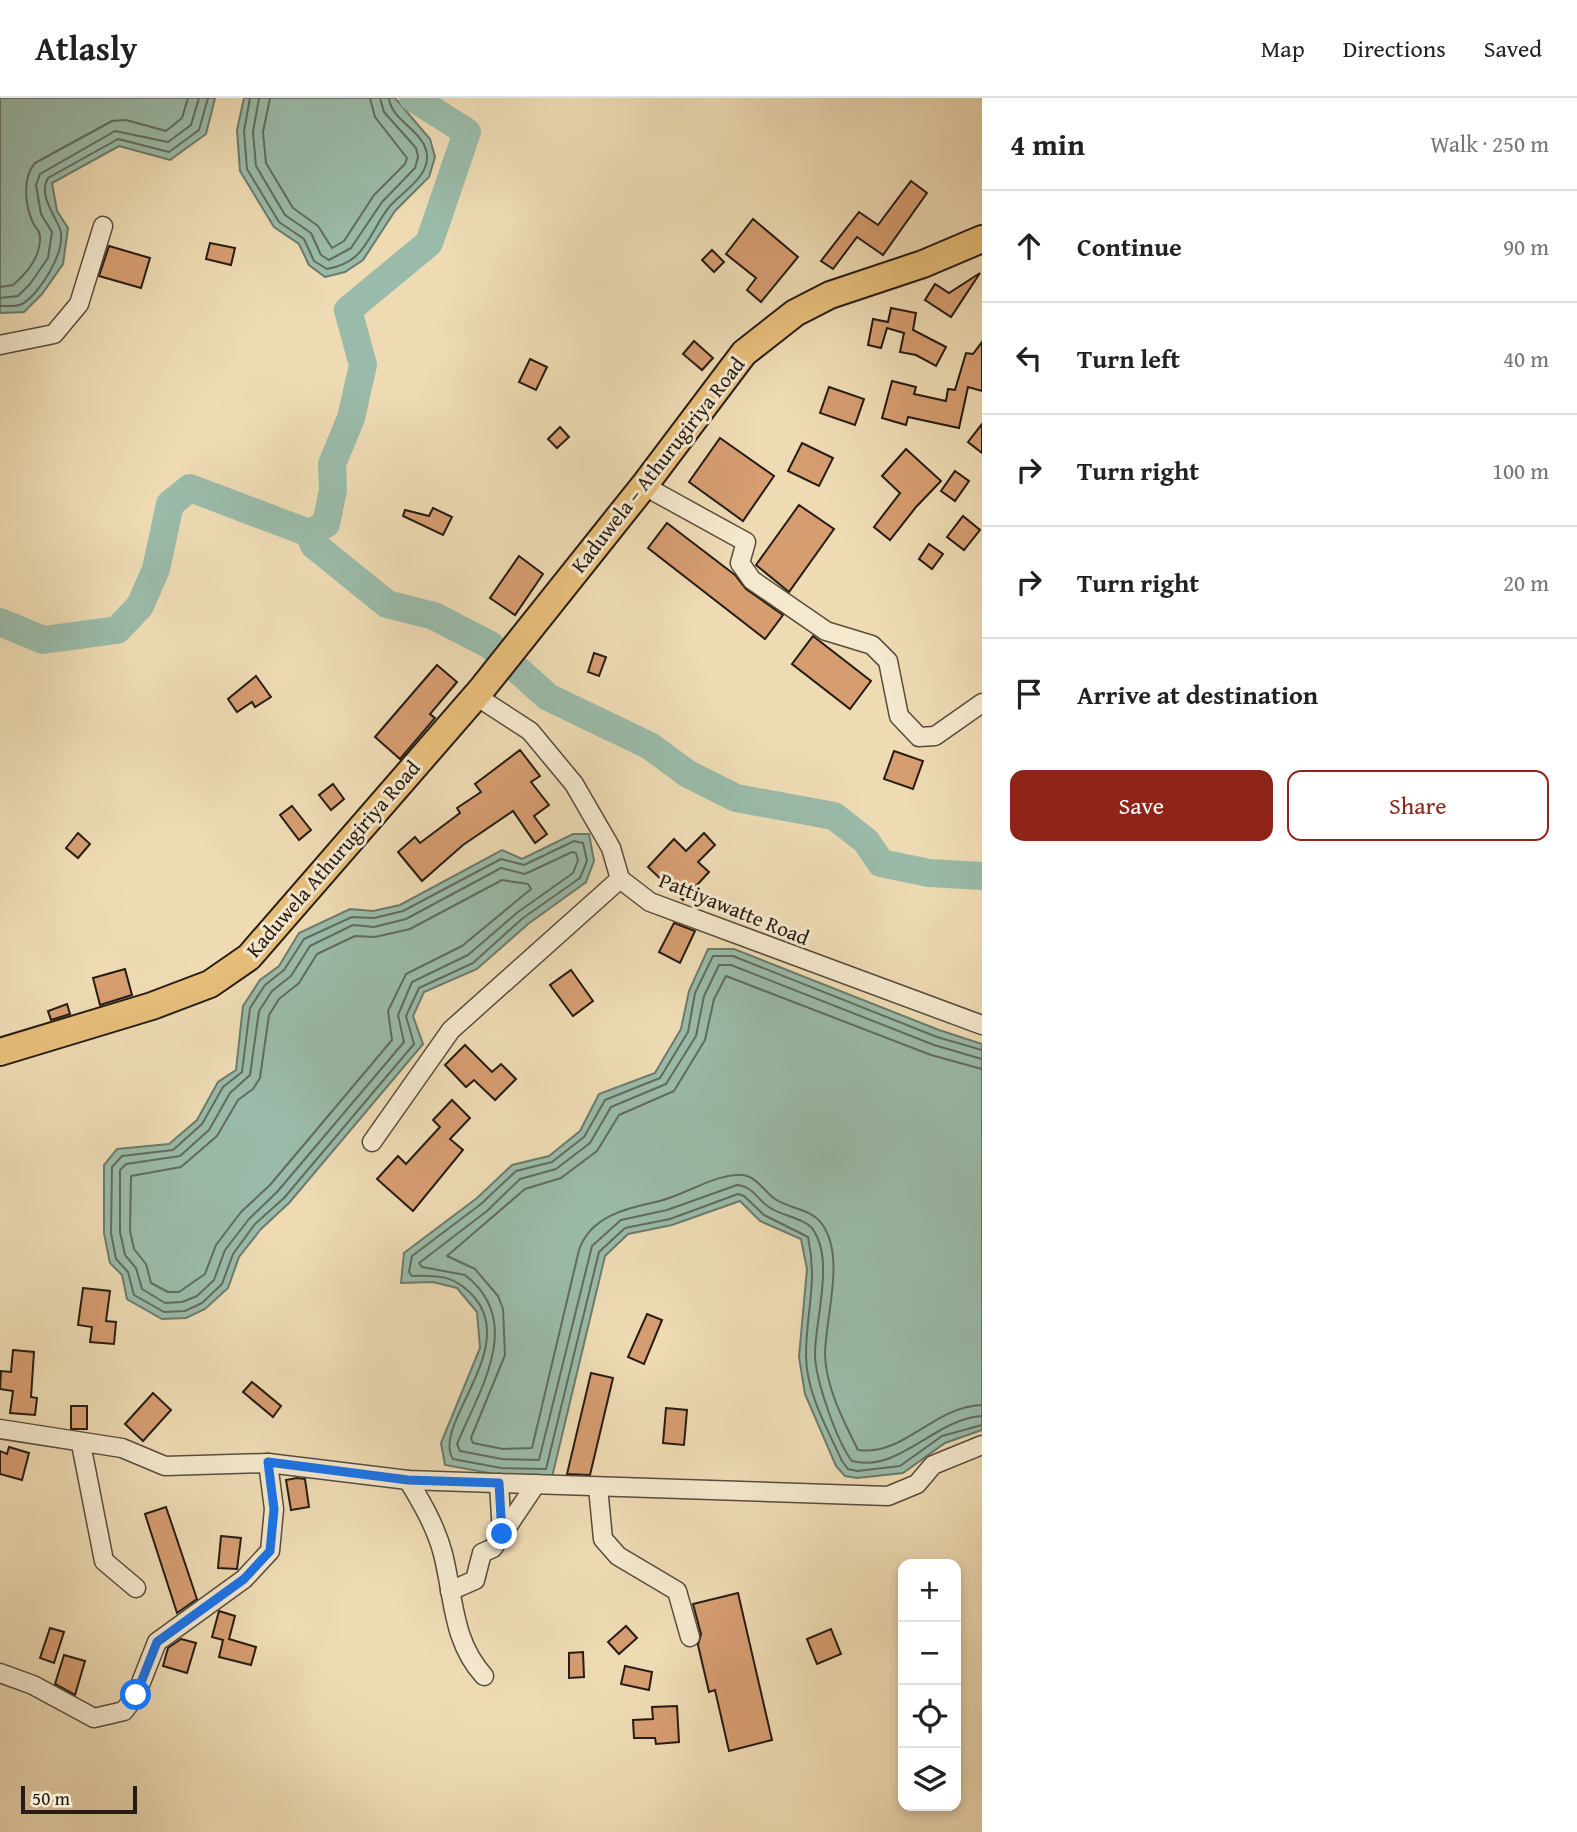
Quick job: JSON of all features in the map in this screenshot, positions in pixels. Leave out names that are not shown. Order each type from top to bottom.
[{"type":"main road","name":"Kaduwela – Athurugiriya Road","points":[[536,620],[646,483],[744,353],[795,313],[830,295],[923,264],[982,239]]},
{"type":"main road","name":"Kaduwela Athurugiriya Road","points":[[0,1052],[152,1006],[210,984],[249,957],[479,693],[536,620]]},
{"type":"street","points":[[0,345],[54,334],[79,304],[103,226]]},
{"type":"street","points":[[646,483],[657,493],[746,542],[740,563],[752,580],[826,631],[872,645],[888,661],[898,716],[919,737],[936,736],[982,703]]},
{"type":"street","points":[[372,1142],[451,1030],[620,879],[611,848],[574,784],[530,731],[479,693]]},
{"type":"street","name":"Pattiyawatte Road","points":[[620,879],[650,902],[678,915],[982,1025]]},
{"type":"street","points":[[0,1429],[81,1444],[122,1448],[165,1466],[268,1462],[408,1480],[888,1496],[917,1484],[933,1465],[982,1445]]},
{"type":"street","points":[[81,1444],[104,1561],[136,1588]]},
{"type":"street","points":[[0,1673],[33,1685],[94,1718],[124,1711],[136,1695],[157,1642],[244,1579],[270,1551],[274,1509],[268,1462]]},
{"type":"street","points":[[408,1480],[424,1505],[442,1551],[458,1634],[470,1661],[484,1676]]},
{"type":"street","points":[[499,1483],[502,1534]]},
{"type":"street","points":[[450,1591],[475,1580],[482,1553],[493,1548],[536,1484]]},
{"type":"street","points":[[598,1487],[603,1539],[618,1556],[677,1591],[690,1637]]},
{"type":"water","points":[[0,98],[215,98],[206,134],[170,160],[119,146],[52,183],[57,211],[68,228],[63,264],[42,294],[24,312],[0,313]]},
{"type":"water","points":[[244,98],[395,98],[430,139],[435,157],[429,177],[395,211],[363,260],[345,272],[325,277],[309,265],[299,244],[274,227],[240,171],[237,130]]},
{"type":"water","points":[[573,834],[589,834],[594,861],[586,882],[528,924],[477,969],[424,992],[413,1016],[423,1044],[289,1203],[261,1229],[239,1257],[228,1288],[205,1309],[186,1318],[162,1319],[127,1299],[122,1275],[110,1263],[104,1233],[104,1165],[117,1149],[169,1144],[197,1120],[218,1082],[236,1070],[243,1006],[260,980],[279,966],[299,933],[350,909],[373,911],[400,905],[502,850],[522,859]]},
{"type":"water","points":[[708,949],[734,949],[939,1030],[982,1044],[982,1430],[945,1443],[903,1473],[857,1478],[845,1476],[836,1466],[805,1394],[799,1357],[807,1269],[801,1239],[760,1221],[740,1201],[672,1225],[628,1234],[605,1256],[552,1477],[500,1475],[445,1465],[441,1443],[480,1348],[477,1312],[457,1288],[433,1282],[401,1283],[404,1253],[477,1198],[512,1165],[549,1156],[580,1131],[599,1094],[655,1073],[681,1029],[689,991]]},
{"type":"building","points":[[911,181],[927,193],[883,255],[857,237],[833,269],[821,261],[859,212],[878,225]]},
{"type":"building","points":[[753,219],[798,257],[761,302],[747,290],[756,278],[726,254]]},
{"type":"building","points":[[210,243],[235,248],[231,265],[206,259]]},
{"type":"building","points":[[109,246],[150,258],[141,288],[99,276]]},
{"type":"building","points":[[712,250],[724,262],[714,272],[702,260]]},
{"type":"building","points":[[980,273],[951,317],[925,300],[935,284],[949,293]]},
{"type":"building","points":[[891,308],[916,313],[913,330],[946,347],[936,366],[916,355],[900,352],[904,333],[887,328],[881,348],[868,345],[873,319],[888,322]]},
{"type":"building","points":[[694,341],[713,358],[702,370],[683,354]]},
{"type":"building","points":[[982,342],[982,391],[968,387],[959,428],[908,417],[906,425],[882,418],[892,381],[916,387],[914,394],[946,401],[948,389],[955,390],[966,353],[973,354]]},
{"type":"building","points":[[530,359],[547,367],[536,390],[519,382]]},
{"type":"building","points":[[829,387],[864,399],[855,425],[820,413]]},
{"type":"building","points":[[982,424],[982,453],[968,442]]},
{"type":"building","points":[[560,427],[569,437],[557,448],[548,439]]},
{"type":"building","points":[[720,438],[774,476],[743,521],[689,482]]},
{"type":"building","points":[[802,443],[833,458],[819,486],[788,471]]},
{"type":"building","points":[[906,449],[941,481],[890,540],[874,527],[900,493],[882,476]]},
{"type":"building","points":[[955,471],[969,481],[955,501],[941,491]]},
{"type":"building","points":[[799,505],[834,529],[789,592],[756,565]]},
{"type":"building","points":[[433,508],[452,517],[443,535],[403,516],[405,510],[429,516]]},
{"type":"building","points":[[963,516],[980,530],[964,550],[947,537]]},
{"type":"building","points":[[667,523],[735,575],[746,589],[783,615],[765,639],[648,548]]},
{"type":"building","points":[[929,544],[943,554],[932,569],[919,559]]},
{"type":"building","points":[[519,556],[543,574],[515,615],[490,598]]},
{"type":"building","points":[[813,636],[871,681],[850,709],[792,664]]},
{"type":"building","points":[[594,653],[606,657],[599,676],[588,672]]},
{"type":"building","points":[[437,665],[457,682],[430,714],[435,718],[400,759],[375,737]]},
{"type":"building","points":[[256,676],[271,697],[255,707],[252,702],[237,712],[228,699]]},
{"type":"building","points":[[520,750],[540,776],[531,782],[549,805],[534,816],[547,834],[535,843],[513,811],[463,845],[422,881],[398,852],[415,837],[420,843],[460,813],[457,808],[481,792],[475,784]]},
{"type":"building","points":[[894,751],[923,761],[913,789],[884,779]]},
{"type":"building","points":[[333,784],[344,799],[331,810],[319,795]]},
{"type":"building","points":[[292,806],[311,830],[299,840],[280,815]]},
{"type":"building","points":[[78,833],[90,844],[78,858],[66,848]]},
{"type":"building","points":[[704,833],[715,845],[698,862],[709,872],[683,900],[648,867],[674,839],[686,851]]},
{"type":"building","points":[[674,923],[695,931],[680,963],[659,952]]},
{"type":"building","points":[[125,969],[132,995],[100,1005],[93,978]]},
{"type":"building","points":[[571,970],[593,1001],[573,1016],[550,985]]},
{"type":"building","points":[[67,1004],[70,1014],[51,1020],[48,1011]]},
{"type":"building","points":[[465,1045],[492,1072],[501,1064],[516,1079],[495,1100],[474,1080],[466,1087],[445,1065]]},
{"type":"building","points":[[452,1100],[470,1118],[450,1139],[463,1150],[413,1211],[377,1179],[398,1156],[406,1164],[440,1127],[433,1120]]},
{"type":"building","points":[[83,1288],[110,1291],[106,1321],[116,1322],[114,1344],[90,1342],[92,1327],[78,1325]]},
{"type":"building","points":[[647,1314],[662,1320],[644,1364],[628,1357]]},
{"type":"building","points":[[13,1350],[34,1352],[31,1397],[37,1398],[35,1415],[10,1413],[13,1391],[0,1389],[1,1371],[11,1372]]},
{"type":"building","points":[[591,1373],[613,1378],[590,1475],[567,1474]]},
{"type":"building","points":[[252,1382],[281,1406],[273,1417],[243,1392]]},
{"type":"building","points":[[153,1393],[171,1410],[143,1441],[125,1424]]},
{"type":"building","points":[[71,1406],[87,1406],[87,1429],[71,1429]]},
{"type":"building","points":[[666,1408],[687,1410],[684,1445],[663,1443]]},
{"type":"building","points":[[9,1447],[29,1453],[22,1480],[0,1474],[0,1451],[7,1454]]},
{"type":"building","points":[[305,1479],[309,1507],[291,1510],[286,1480]]},
{"type":"building","points":[[166,1507],[197,1599],[177,1613],[145,1514]]},
{"type":"building","points":[[221,1536],[241,1538],[237,1569],[218,1568]]},
{"type":"building","points":[[738,1593],[772,1740],[729,1751],[715,1690],[709,1692],[698,1645],[701,1634],[693,1604]]},
{"type":"building","points":[[219,1611],[235,1616],[229,1639],[256,1647],[251,1665],[219,1657],[223,1640],[212,1637]]},
{"type":"building","points":[[626,1626],[637,1638],[619,1654],[608,1642]]},
{"type":"building","points":[[50,1628],[64,1632],[54,1663],[40,1658]]},
{"type":"building","points":[[831,1629],[841,1654],[817,1664],[807,1639]]},
{"type":"building","points":[[181,1639],[196,1643],[187,1673],[163,1666],[168,1648]]},
{"type":"building","points":[[583,1652],[584,1677],[569,1678],[569,1653]]},
{"type":"building","points":[[64,1655],[85,1661],[75,1695],[55,1684]]},
{"type":"building","points":[[625,1666],[652,1672],[649,1690],[621,1684]]},
{"type":"building","points":[[677,1706],[679,1742],[656,1744],[655,1738],[634,1738],[633,1720],[653,1719],[652,1707]]},
{"type":"waterway","points":[[0,622],[43,640],[117,630],[140,606],[156,569],[170,504],[190,488],[309,533],[326,524],[333,490],[332,464],[351,418],[363,365],[348,310],[429,243],[467,132],[413,98]]},
{"type":"waterway","points":[[309,533],[314,545],[387,604],[434,616],[490,645],[548,697],[650,746],[688,774],[736,798],[834,816],[866,841],[881,863],[929,873],[982,876]]},
{"type":"route","points":[[136,1695],[157,1642],[244,1579],[270,1551],[274,1509],[268,1462],[408,1480],[499,1483],[502,1534]]}]
